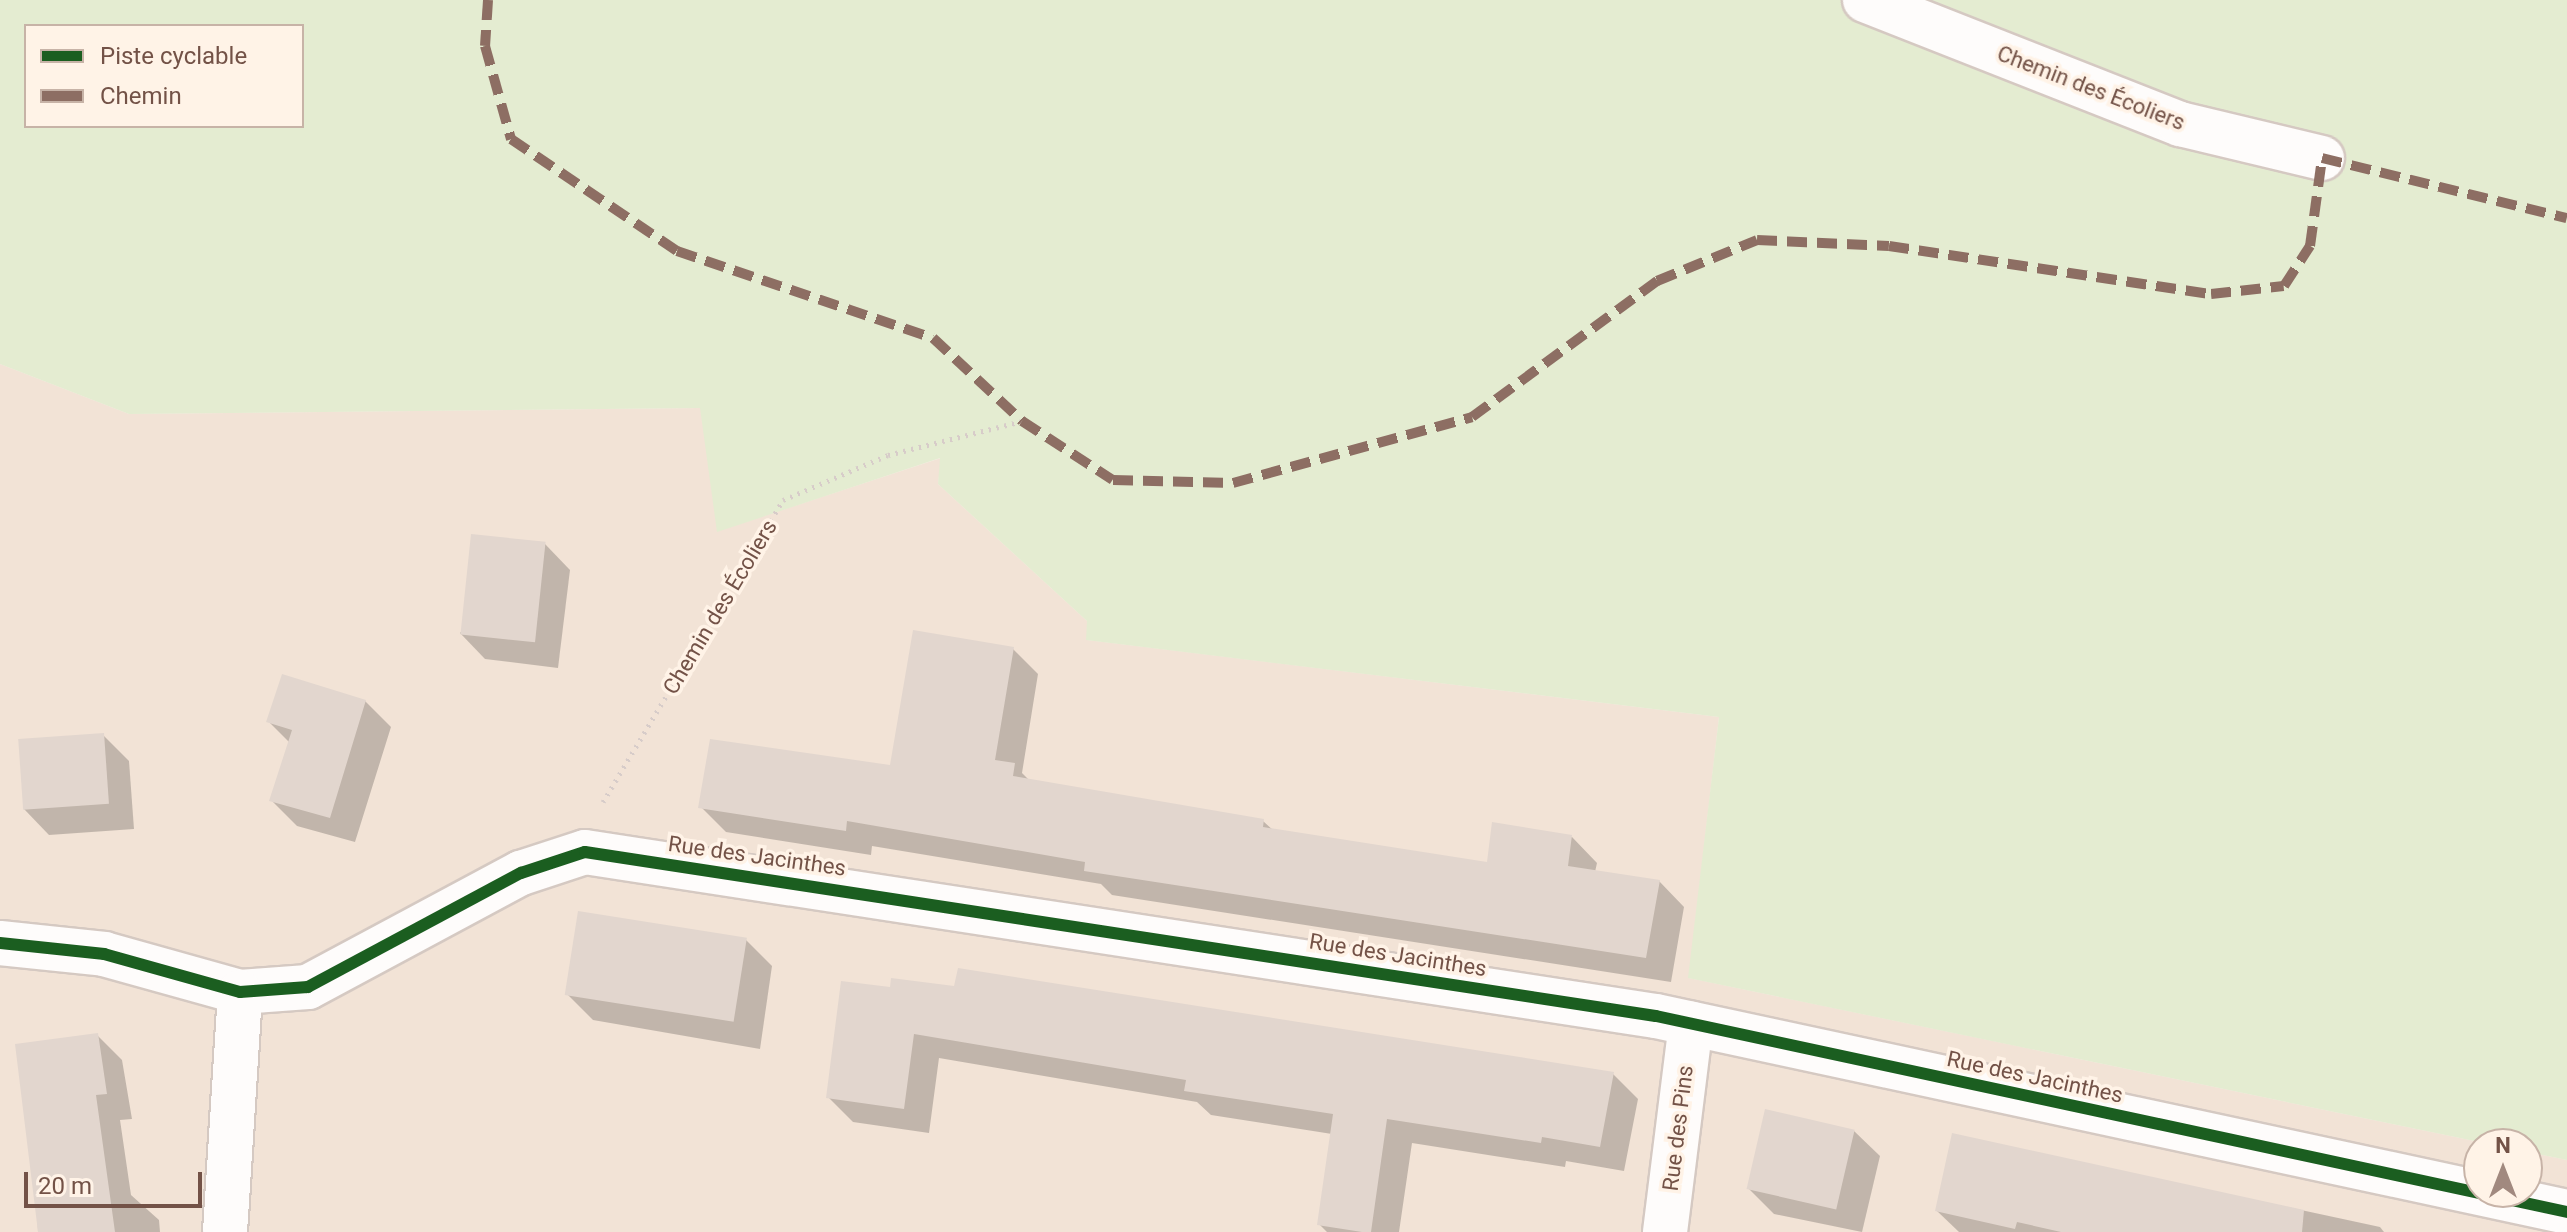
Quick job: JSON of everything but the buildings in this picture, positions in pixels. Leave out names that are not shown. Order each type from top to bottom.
[{"type":"street","name":"Chemin des Écoliers","points":[[1865,0],[2180,124],[2322,158]]},
{"type":"street","name":"Rue des Jacinthes","points":[[0,943],[104,954],[240,992],[308,987],[521,873],[585,852],[1691,1024],[2567,1212]]},
{"type":"street","points":[[225,1232],[240,992]]},
{"type":"street","name":"Rue des Pins","points":[[1665,1232],[1691,1024]]},
{"type":"shaded area","points":[[0,364],[129,414],[701,408],[718,531],[941,458],[938,484],[1087,621],[1087,640],[1719,717],[1689,978],[2463,1139],[2463,1208],[2543,1208],[2543,1155],[2567,1160],[2567,1232],[0,1232]]},
{"type":"green space","points":[[0,0],[2567,0],[2567,1160],[2543,1155],[2543,1128],[2463,1128],[2463,1139],[1688,978],[1719,717],[1086,640],[1087,621],[938,484],[940,458],[717,532],[700,408],[129,414],[0,364]]},
{"type":"marked path","points":[[488,0],[485,46],[511,139],[677,251],[933,338],[1022,421],[1113,480],[1233,483],[1472,417],[1657,281],[1757,240],[1889,246],[2211,294],[2284,286],[2310,246],[2322,158],[2567,218]]},
{"type":"cycle path","points":[[0,943],[104,954],[240,992],[308,987],[521,873],[585,852],[1656,1016],[2567,1212]]}]
